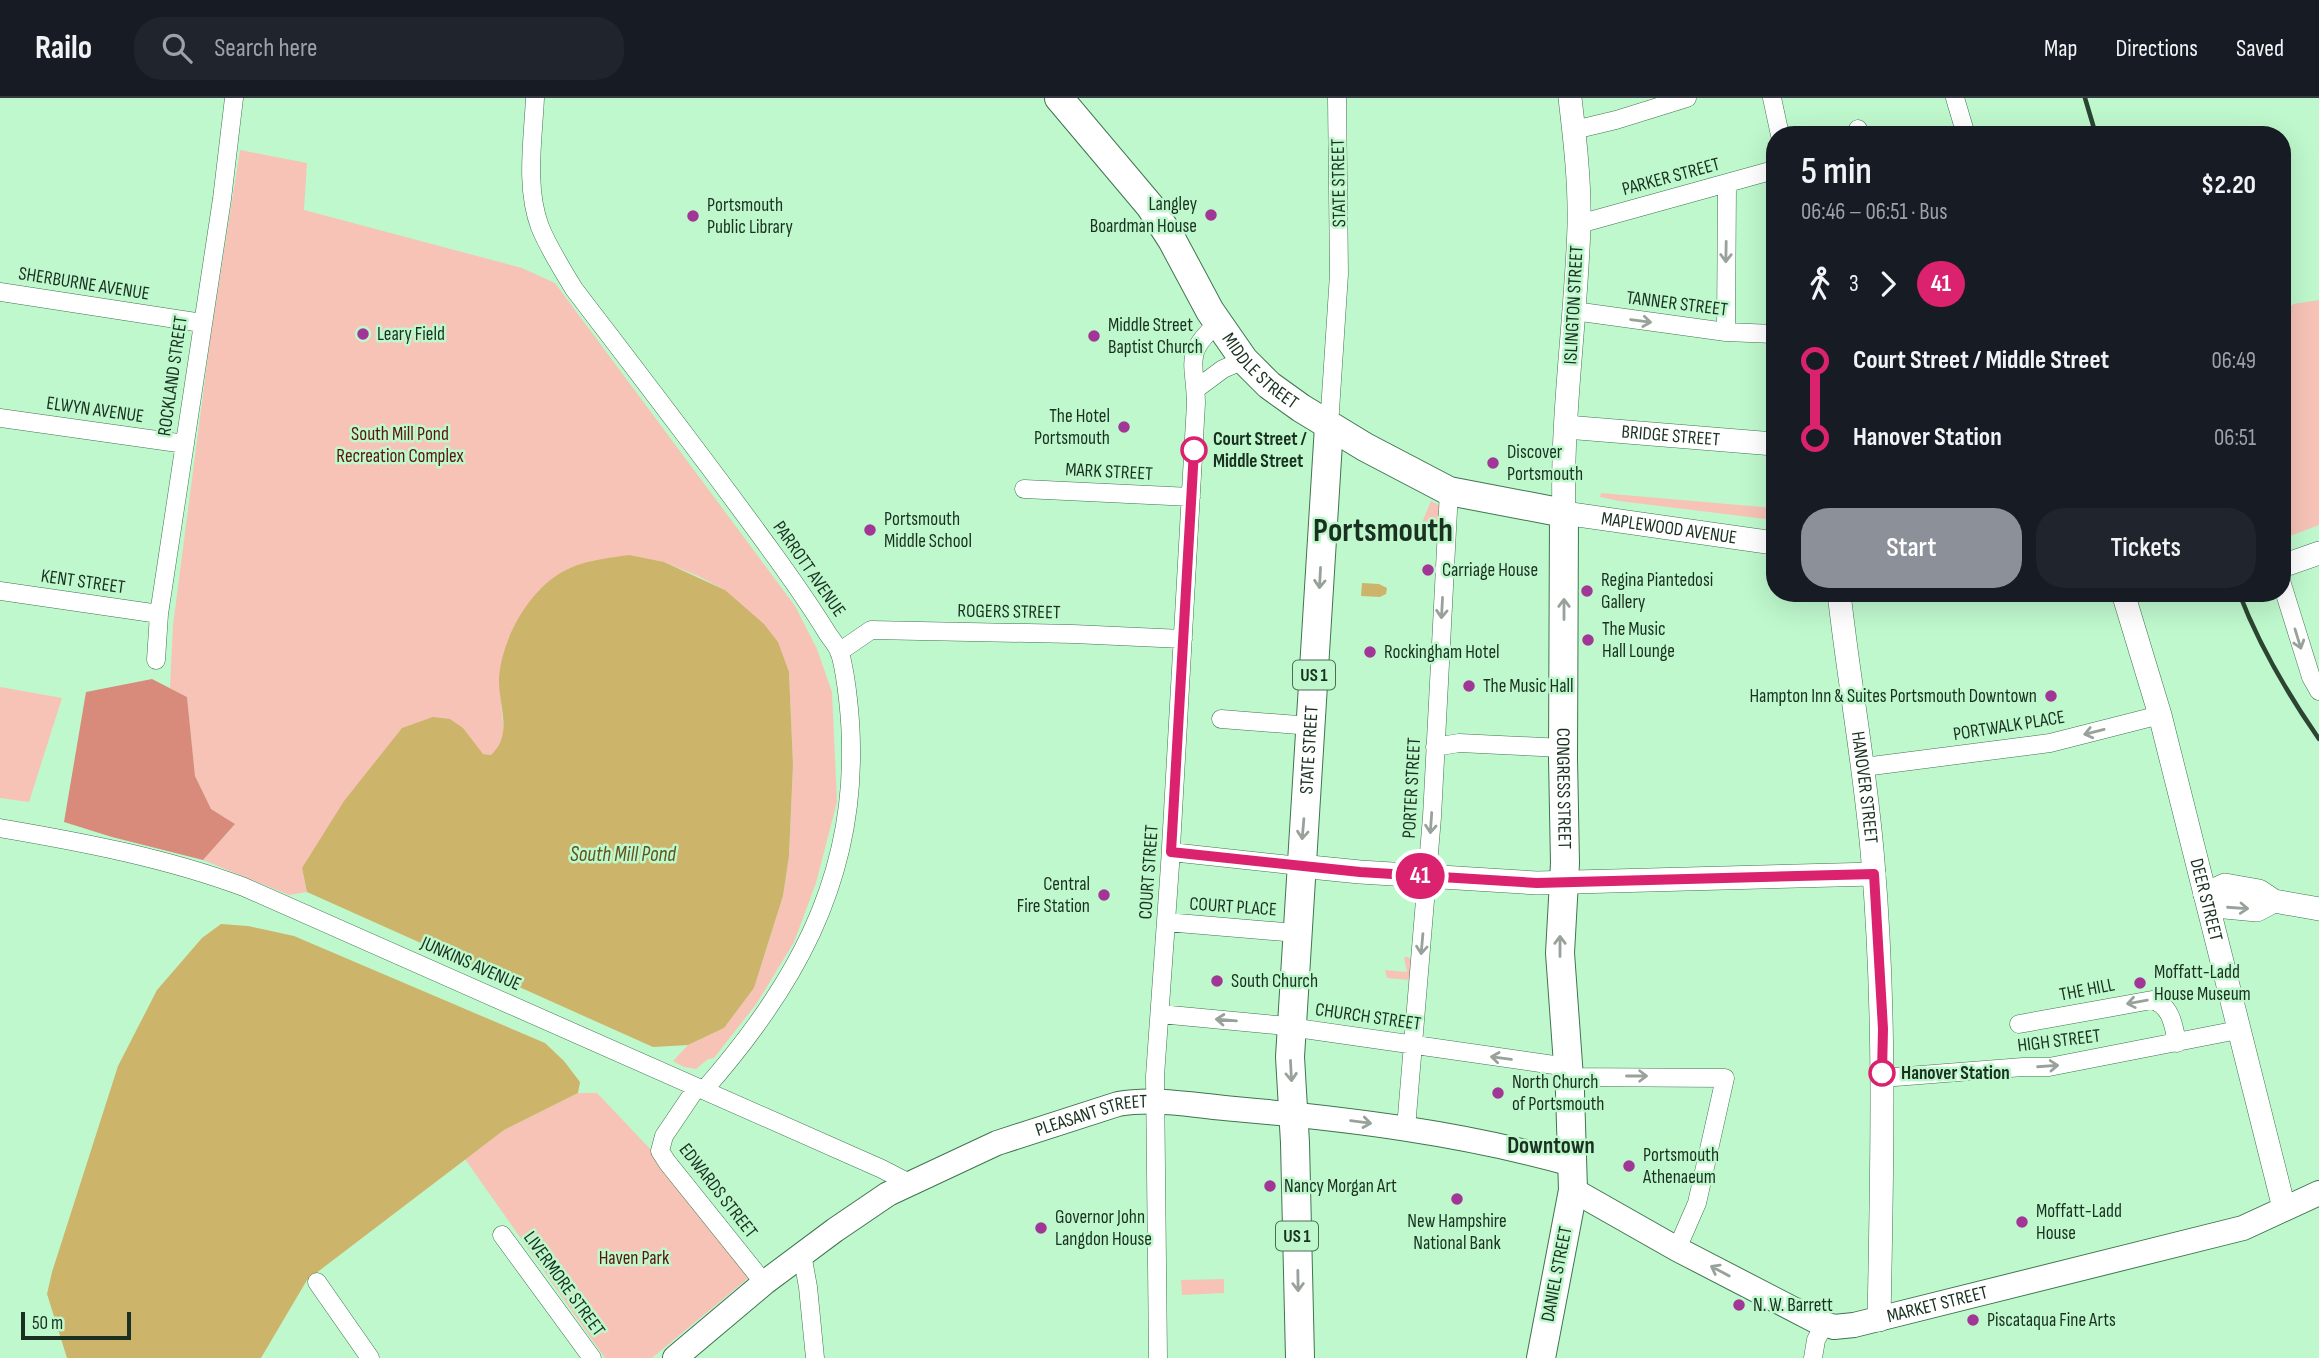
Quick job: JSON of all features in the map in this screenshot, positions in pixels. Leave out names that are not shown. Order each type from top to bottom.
[{"type":"main road","name":"MIDDLE STREET","points":[[1059,98],[1150,206],[1218,323],[1244,360],[1283,396],[1365,447],[1449,491],[1564,513]]},
{"type":"main road","name":"STATE STREET","points":[[1300,1358],[1290,1057],[1329,426]]},
{"type":"main road","points":[[1326,485],[1337,456],[1344,447],[1353,444],[1365,447]]},
{"type":"main road","name":"CONGRESS STREET","points":[[1564,513],[1565,863],[1560,953],[1573,1177]]},
{"type":"main road","name":"PLEASANT STREET","points":[[675,1358],[764,1283],[888,1194],[973,1153],[1118,1104],[1154,1102],[1293,1115],[1448,1134],[1573,1177]]},
{"type":"main road","name":"MARKET STREET","points":[[1573,1177],[1677,1249],[1824,1325],[1844,1327],[2243,1228],[2319,1193]]},
{"type":"main road","name":"DANIEL STREET","points":[[1541,1358],[1573,1177]]},
{"type":"street","name":"ROCKLAND STREET","points":[[156,660],[159,614],[222,199],[234,98]]},
{"type":"street","name":"PARROTT AVENUE","points":[[535,98],[532,190],[540,225],[552,252],[574,289],[799,589],[839,652],[851,726],[851,764],[843,841],[831,888],[813,933],[783,986],[766,1012],[701,1088]]},
{"type":"street","name":"STATE STREET","points":[[1329,426],[1339,274],[1338,98]]},
{"type":"street","name":"ISLINGTON STREET","points":[[1564,513],[1566,427],[1579,224],[1570,98]]},
{"type":"street","points":[[1574,130],[1687,98]]},
{"type":"street","points":[[1772,98],[1778,126]]},
{"type":"street","points":[[1955,98],[1963,126]]},
{"type":"street","name":"PARKER STREET","points":[[1579,224],[1766,172]]},
{"type":"street","points":[[1726,332],[1727,184]]},
{"type":"street","name":"SHERBURNE AVENUE","points":[[0,292],[202,323]]},
{"type":"street","name":"TANNER STREET","points":[[1574,311],[1726,332],[1766,334]]},
{"type":"street","name":"COURT STREET","points":[[1158,1358],[1154,1102],[1191,497],[1196,389],[1193,354],[1203,337],[1218,323]]},
{"type":"street","points":[[1196,389],[1223,369],[1244,360]]},
{"type":"street","name":"ELWYN AVENUE","points":[[0,418],[185,444]]},
{"type":"street","name":"BRIDGE STREET","points":[[1566,427],[1766,443]]},
{"type":"street","name":"MARK STREET","points":[[1024,489],[1191,497]]},
{"type":"street","name":"PORTER STREET","points":[[1406,1128],[1427,876],[1449,491]]},
{"type":"street","name":"MAPLEWOOD AVENUE","points":[[1564,513],[1766,542]]},
{"type":"street","points":[[2291,563],[2319,553]]},
{"type":"street","name":"KENT STREET","points":[[0,591],[159,614]]},
{"type":"street","name":"HANOVER STREET","points":[[1840,602],[1864,767],[1874,874],[1883,1029],[1879,1320]]},
{"type":"street","name":"DEER STREET","points":[[2126,602],[2160,715],[2284,1208]]},
{"type":"street","points":[[2288,602],[2311,677],[2319,691]]},
{"type":"street","name":"ROGERS STREET","points":[[839,652],[871,630],[1183,639]]},
{"type":"street","name":"PORTWALK PLACE","points":[[1864,767],[2050,743],[2160,715]]},
{"type":"street","points":[[1220,719],[1311,726]]},
{"type":"street","points":[[1435,747],[1459,743],[1563,748]]},
{"type":"street","name":"JUNKINS AVENUE","points":[[0,828],[135,855],[212,876],[270,898],[701,1088],[911,1184]]},
{"type":"street","points":[[1171,852],[1300,866],[1537,883],[1874,874]]},
{"type":"street","points":[[2205,894],[2225,907],[2256,910],[2274,901],[2319,909]]},
{"type":"street","name":"COURT PLACE","points":[[1166,922],[1296,933]]},
{"type":"street","name":"THE HILL","points":[[2019,1024],[2152,1000],[2166,1009],[2174,1026],[2177,1043]]},
{"type":"street","name":"CHURCH STREET","points":[[1160,1014],[1291,1027],[1569,1072]]},
{"type":"street","name":"HIGH STREET","points":[[1882,1078],[2023,1067],[2049,1068],[2238,1030]]},
{"type":"street","points":[[1569,1072],[1725,1077],[1696,1203],[1677,1249]]},
{"type":"street","name":"EDWARDS STREET","points":[[701,1088],[664,1136],[660,1151],[764,1283]]},
{"type":"street","name":"LIVERMORE STREET","points":[[502,1235],[592,1358]]},
{"type":"street","points":[[802,1254],[815,1358]]},
{"type":"street","points":[[317,1282],[370,1358]]},
{"type":"street","points":[[1813,1358],[1816,1340],[1824,1325]]},
{"type":"green space","name":"South Mill Pond Recreation Complex","points":[[240,150],[307,163],[304,210],[522,268],[555,283],[795,606],[817,649],[832,692],[837,802],[816,883],[794,942],[757,1003],[714,1058],[708,1059],[696,1069],[673,1061],[688,1045],[724,1028],[754,988],[783,896],[789,856],[793,765],[789,672],[725,590],[698,576],[664,562],[569,568],[547,583],[532,600],[504,653],[499,678],[504,735],[500,747],[491,755],[483,754],[302,868],[307,892],[289,895],[203,860],[235,824],[211,809],[195,776],[187,697],[170,688],[173,625],[210,341]]},
{"type":"green space","points":[[2319,300],[2319,525],[2291,536],[2291,306]]},
{"type":"green space","points":[[1601,493],[1766,507],[1766,519],[1619,501],[1600,497]]},
{"type":"green space","points":[[1431,501],[1441,506],[1440,531],[1419,530]]},
{"type":"green space","points":[[0,687],[62,698],[29,802],[0,798]]},
{"type":"green space","points":[[1404,957],[1411,960],[1410,980],[1387,978],[1385,970],[1407,972]]},
{"type":"green space","name":"Haven Park","points":[[578,1093],[597,1093],[654,1153],[752,1275],[652,1358],[605,1358],[465,1159],[504,1130]]},
{"type":"green space","points":[[1224,1279],[1224,1293],[1182,1295],[1181,1280]]},
{"type":"shaded area","points":[[152,679],[187,697],[195,776],[211,809],[235,824],[203,860],[64,822],[86,692]]},
{"type":"water","name":"South Mill Pond","points":[[629,555],[664,562],[725,590],[764,624],[778,642],[789,672],[793,765],[789,856],[783,896],[754,988],[724,1028],[688,1045],[653,1047],[307,892],[302,868],[344,801],[402,728],[433,717],[450,719],[463,728],[483,754],[491,755],[498,747],[503,729],[499,688],[501,662],[512,630],[531,599],[556,576],[570,568],[591,561]]},
{"type":"water","points":[[1362,583],[1379,584],[1387,588],[1386,594],[1380,597],[1361,596]]},
{"type":"water","points":[[221,924],[248,926],[294,936],[545,1043],[564,1061],[580,1082],[578,1093],[504,1130],[307,1280],[261,1358],[67,1358],[47,1294],[118,1066],[157,990],[202,938]]},
{"type":"railway","points":[[2085,98],[2093,126]]},
{"type":"railway","points":[[2243,602],[2274,668],[2319,739]]},
{"type":"bus line","name":"41","points":[[1194,450],[1171,852],[1323,869],[1537,883],[1874,874],[1883,1029],[1882,1073]]},
{"type":"place","name":"Langley Boardman House","points":[[1211,215]]},
{"type":"place","name":"Portsmouth Public Library","points":[[693,216]]},
{"type":"place","name":"Leary Field","points":[[363,334]]},
{"type":"place","name":"Middle Street Baptist Church","points":[[1094,336]]},
{"type":"place","name":"The Hotel Portsmouth","points":[[1124,427]]},
{"type":"place","name":"Court Street / Middle Street","points":[[1194,450]]},
{"type":"place","name":"Discover Portsmouth","points":[[1493,463]]},
{"type":"place","name":"Portsmouth Middle School","points":[[870,530]]},
{"type":"place","name":"Carriage House","points":[[1428,570]]},
{"type":"place","name":"Regina Piantedosi Gallery","points":[[1587,591]]},
{"type":"place","name":"The Music Hall Lounge","points":[[1588,640]]},
{"type":"place","name":"Rockingham Hotel","points":[[1370,652]]},
{"type":"place","name":"The Music Hall","points":[[1469,686]]},
{"type":"place","name":"Hampton Inn & Suites Portsmouth Downtown","points":[[2051,696]]},
{"type":"place","name":"Central Fire Station","points":[[1104,895]]},
{"type":"place","name":"South Church","points":[[1217,981]]},
{"type":"place","name":"Moffatt-Ladd House Museum","points":[[2140,983]]},
{"type":"place","name":"Hanover Station","points":[[1882,1073]]},
{"type":"place","name":"North Church of Portsmouth","points":[[1498,1093]]},
{"type":"place","name":"Portsmouth Athenaeum","points":[[1629,1166]]},
{"type":"place","name":"Nancy Morgan Art","points":[[1270,1186]]},
{"type":"place","name":"New Hampshire National Bank","points":[[1457,1199]]},
{"type":"place","name":"Moffatt-Ladd House","points":[[2022,1222]]},
{"type":"place","name":"Governor John Langdon House","points":[[1041,1228]]},
{"type":"place","name":"N. W. Barrett","points":[[1739,1305]]},
{"type":"place","name":"Piscataqua Fine Arts","points":[[1973,1320]]},
{"type":"district","name":"Portsmouth","points":[[1383,531]]},
{"type":"district","name":"Downtown","points":[[1551,1146]]}]
